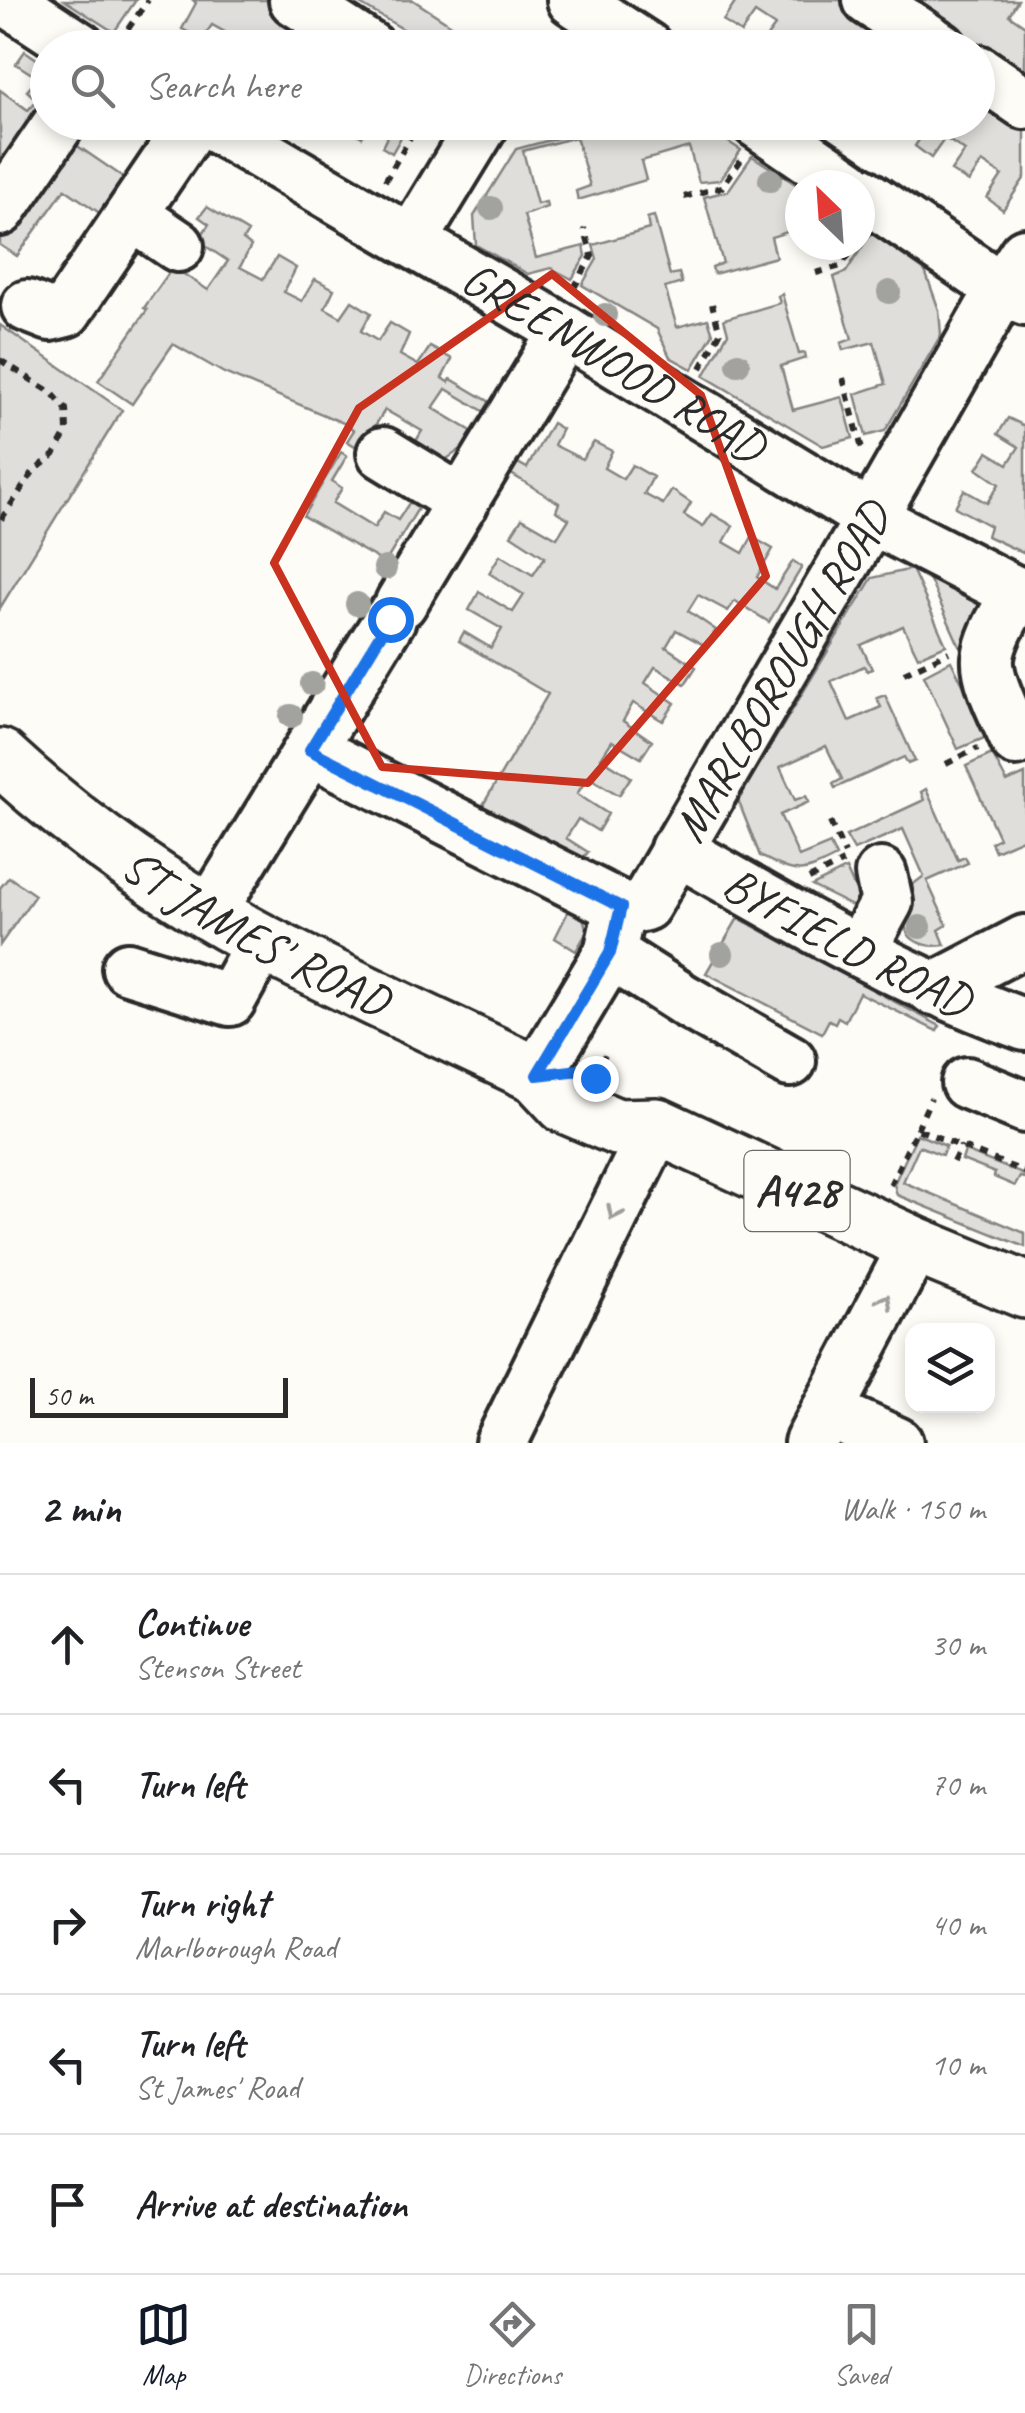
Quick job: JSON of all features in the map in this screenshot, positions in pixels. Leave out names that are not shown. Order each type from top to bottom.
[{"type":"main road","name":"ST JAMES' ROAD","points":[[0,757],[110,848],[262,942],[537,1075],[580,1070],[632,1093],[657,1126],[914,1246],[1025,1290]]},
{"type":"street","points":[[6,0],[67,30]]},
{"type":"street","points":[[295,0],[342,30]]},
{"type":"street","points":[[574,0],[619,30]]},
{"type":"street","points":[[869,0],[914,30]]},
{"type":"street","points":[[995,83],[1025,103]]},
{"type":"street","points":[[0,210],[48,140]]},
{"type":"street","points":[[27,306],[50,315],[66,311],[182,140]]},
{"type":"street","name":"GREENWOOD ROAD","points":[[238,140],[412,240],[569,310],[871,518],[1021,594]]},
{"type":"street","points":[[412,240],[473,140]]},
{"type":"street","points":[[765,140],[821,170]]},
{"type":"street","points":[[875,201],[1017,281]]},
{"type":"street","points":[[132,215],[178,246]]},
{"type":"street","name":"MARLBOROUGH ROAD","points":[[537,1075],[616,930],[633,908],[644,905],[653,894],[871,518],[1017,281]]},
{"type":"street","points":[[210,912],[462,502],[569,310]]},
{"type":"street","points":[[383,454],[462,502]]},
{"type":"street","points":[[1021,594],[994,637],[988,661],[992,682],[1016,740],[1025,736]]},
{"type":"street","points":[[310,750],[616,930],[684,1000],[790,1061]]},
{"type":"street","name":"BYFIELD ROAD","points":[[676,850],[932,989],[1025,1025]]},
{"type":"street","points":[[860,951],[888,902],[864,867]]},
{"type":"street","points":[[932,989],[1025,940]]},
{"type":"street","points":[[128,968],[230,1000],[262,942]]},
{"type":"street","name":"BYFIELD ROAD","points":[[967,1083],[1025,1108]]},
{"type":"street","points":[[502,1443],[657,1126]]},
{"type":"street","points":[[897,1443],[818,1427],[914,1246]]},
{"type":"path","points":[[116,30],[148,0]]},
{"type":"path","points":[[377,195],[409,140]]},
{"type":"path","points":[[684,197],[722,187],[750,140]]},
{"type":"path","points":[[569,310],[592,256],[584,228]]},
{"type":"path","points":[[816,273],[841,266],[845,260]]},
{"type":"path","points":[[696,378],[720,334],[712,304]]},
{"type":"path","points":[[0,360],[52,393],[66,409],[67,431],[54,456],[33,472],[0,521]]},
{"type":"path","points":[[843,378],[862,450]]},
{"type":"path","points":[[904,673],[955,650]]},
{"type":"path","points":[[830,822],[864,867]]},
{"type":"path","points":[[885,1196],[916,1129],[1025,1172]]},
{"type":"path","points":[[953,1162],[961,1146]]},
{"type":"highlighted area","points":[[552,274],[701,395],[766,576],[588,783],[382,767],[274,563],[359,408]]},
{"type":"shaded area","points":[[64,0],[136,0],[115,30]]},
{"type":"shaded area","points":[[193,0],[280,0],[329,30],[221,30],[212,25],[208,30],[184,30],[196,3]]},
{"type":"shaded area","points":[[353,0],[413,0],[459,30],[405,30]]},
{"type":"shaded area","points":[[737,0],[851,0],[898,30],[772,30],[775,26],[755,13],[743,30],[723,21]]},
{"type":"shaded area","points":[[882,0],[1018,0],[1009,15],[1025,26],[1025,94],[995,65],[995,30],[927,30]]},
{"type":"shaded area","points":[[25,51],[30,54],[30,73],[16,64]]},
{"type":"shaded area","points":[[0,90],[28,110],[30,140],[36,140],[0,196]]},
{"type":"shaded area","points":[[995,95],[1025,114],[1025,177],[1003,210],[987,198],[1002,175],[982,162],[969,182],[951,171],[965,151],[948,140],[995,140]]},
{"type":"shaded area","points":[[60,140],[69,140],[126,179],[101,214],[65,189],[17,256],[0,245],[0,226]]},
{"type":"shaded area","points":[[386,140],[399,140],[392,153],[382,147]]},
{"type":"shaded area","points":[[565,140],[523,151],[537,204],[546,202],[547,207],[524,215],[536,258],[584,246],[586,256],[572,279],[551,268],[528,274],[476,245],[474,216],[516,149]]},
{"type":"shaded area","points":[[577,140],[725,140],[741,150],[720,180],[699,182],[689,147],[641,161],[646,180],[578,200],[576,191],[590,186]]},
{"type":"shaded area","points":[[919,140],[944,140],[931,158],[915,146]]},
{"type":"shaded area","points":[[752,156],[785,177],[785,233],[771,237],[776,257],[714,274],[712,267],[723,263],[704,197],[728,191]]},
{"type":"shaded area","points":[[207,207],[248,232],[243,240],[251,246],[240,267],[263,279],[277,257],[296,268],[284,292],[302,301],[315,279],[334,289],[325,308],[341,317],[352,301],[371,313],[361,331],[378,341],[390,323],[409,334],[400,355],[418,365],[430,347],[452,359],[442,378],[449,382],[451,379],[490,402],[485,412],[446,389],[433,408],[473,432],[464,447],[441,463],[408,455],[422,431],[385,410],[360,449],[347,441],[354,430],[346,424],[224,373],[173,344],[132,404],[98,381],[173,267],[208,290],[228,261],[198,241],[209,224],[199,217]]},
{"type":"shaded area","points":[[654,216],[670,275],[679,273],[682,283],[665,288],[677,327],[708,319],[713,334],[692,369],[670,357],[657,329],[582,285],[597,259],[593,245],[649,229],[647,218]]},
{"type":"shaded area","points":[[875,236],[925,271],[939,310],[941,335],[885,431],[866,436],[855,394],[886,384],[874,342],[843,350],[841,343],[852,339],[834,277],[846,272],[854,260],[875,260]]},
{"type":"shaded area","points":[[782,294],[799,354],[805,353],[806,358],[781,366],[793,410],[842,397],[853,438],[823,446],[704,376],[728,333],[724,319],[780,303],[778,296]]},
{"type":"shaded area","points":[[0,325],[122,410],[0,608]]},
{"type":"shaded area","points":[[1008,418],[1025,426],[1023,553],[987,536],[990,526],[955,507],[964,490],[987,503],[999,484],[977,469],[988,452],[1008,464],[1019,447],[998,434]]},
{"type":"shaded area","points":[[552,423],[562,429],[554,445],[582,459],[594,442],[612,451],[604,468],[623,479],[632,465],[653,477],[644,494],[663,504],[672,490],[691,503],[684,515],[703,527],[712,514],[733,526],[724,542],[743,553],[752,537],[773,549],[757,577],[775,589],[793,561],[802,567],[769,622],[735,601],[728,611],[698,595],[688,611],[716,630],[706,646],[676,630],[666,647],[696,667],[685,684],[655,667],[645,683],[675,703],[663,721],[633,703],[623,721],[652,741],[641,758],[612,741],[601,758],[631,777],[619,795],[588,777],[577,794],[608,814],[598,831],[578,819],[566,838],[588,852],[581,861],[480,810],[548,694],[459,641],[464,632],[491,648],[502,629],[469,610],[479,592],[513,612],[524,595],[489,573],[500,555],[533,575],[545,557],[511,535],[522,518],[557,538],[569,519],[556,511],[559,503],[508,472],[514,461],[527,468]]},
{"type":"shaded area","points":[[341,452],[347,456],[332,481],[342,488],[333,503],[374,528],[384,512],[398,520],[413,497],[422,502],[385,563],[303,516]]},
{"type":"shaded area","points":[[912,569],[946,645],[918,657],[903,626],[861,645],[872,669],[867,671],[864,666],[831,681],[849,721],[881,707],[877,698],[885,695],[915,761],[908,764],[904,757],[835,788],[833,784],[842,779],[826,746],[780,767],[795,800],[806,796],[809,802],[780,815],[799,857],[830,844],[836,857],[798,870],[760,856],[738,800],[872,578]]},
{"type":"shaded area","points":[[928,576],[977,601],[982,612],[968,665]]},
{"type":"shaded area","points":[[951,661],[989,736],[958,749],[924,675]]},
{"type":"shaded area","points":[[992,754],[1007,782],[1025,774],[1025,838],[995,851],[991,842],[999,838],[966,766]]},
{"type":"shaded area","points":[[926,789],[958,860],[965,857],[968,863],[927,881],[947,925],[939,930],[945,945],[916,942],[907,932],[912,885],[924,876],[903,829],[854,850],[846,836],[924,800],[921,792]]},
{"type":"shaded area","points":[[846,869],[861,902],[856,908],[812,886]]},
{"type":"shaded area","points":[[9,877],[35,895],[0,945],[0,888]]},
{"type":"shaded area","points":[[571,906],[583,917],[587,932],[576,951],[555,938]]},
{"type":"shaded area","points":[[738,918],[940,1026],[937,1031],[859,993],[845,1021],[838,1017],[835,1023],[829,1020],[822,1033],[706,973]]},
{"type":"shaded area","points":[[917,1134],[946,1146],[942,1155],[919,1146],[903,1182],[1025,1233],[1025,1247],[897,1195],[894,1184]]},
{"type":"shaded area","points":[[965,1151],[1025,1178],[1020,1177],[1015,1186],[994,1177],[995,1173],[962,1160]]},
{"type":"route","points":[[390,619],[310,750],[621,907],[610,953],[537,1075],[580,1070],[595,1078]]}]
